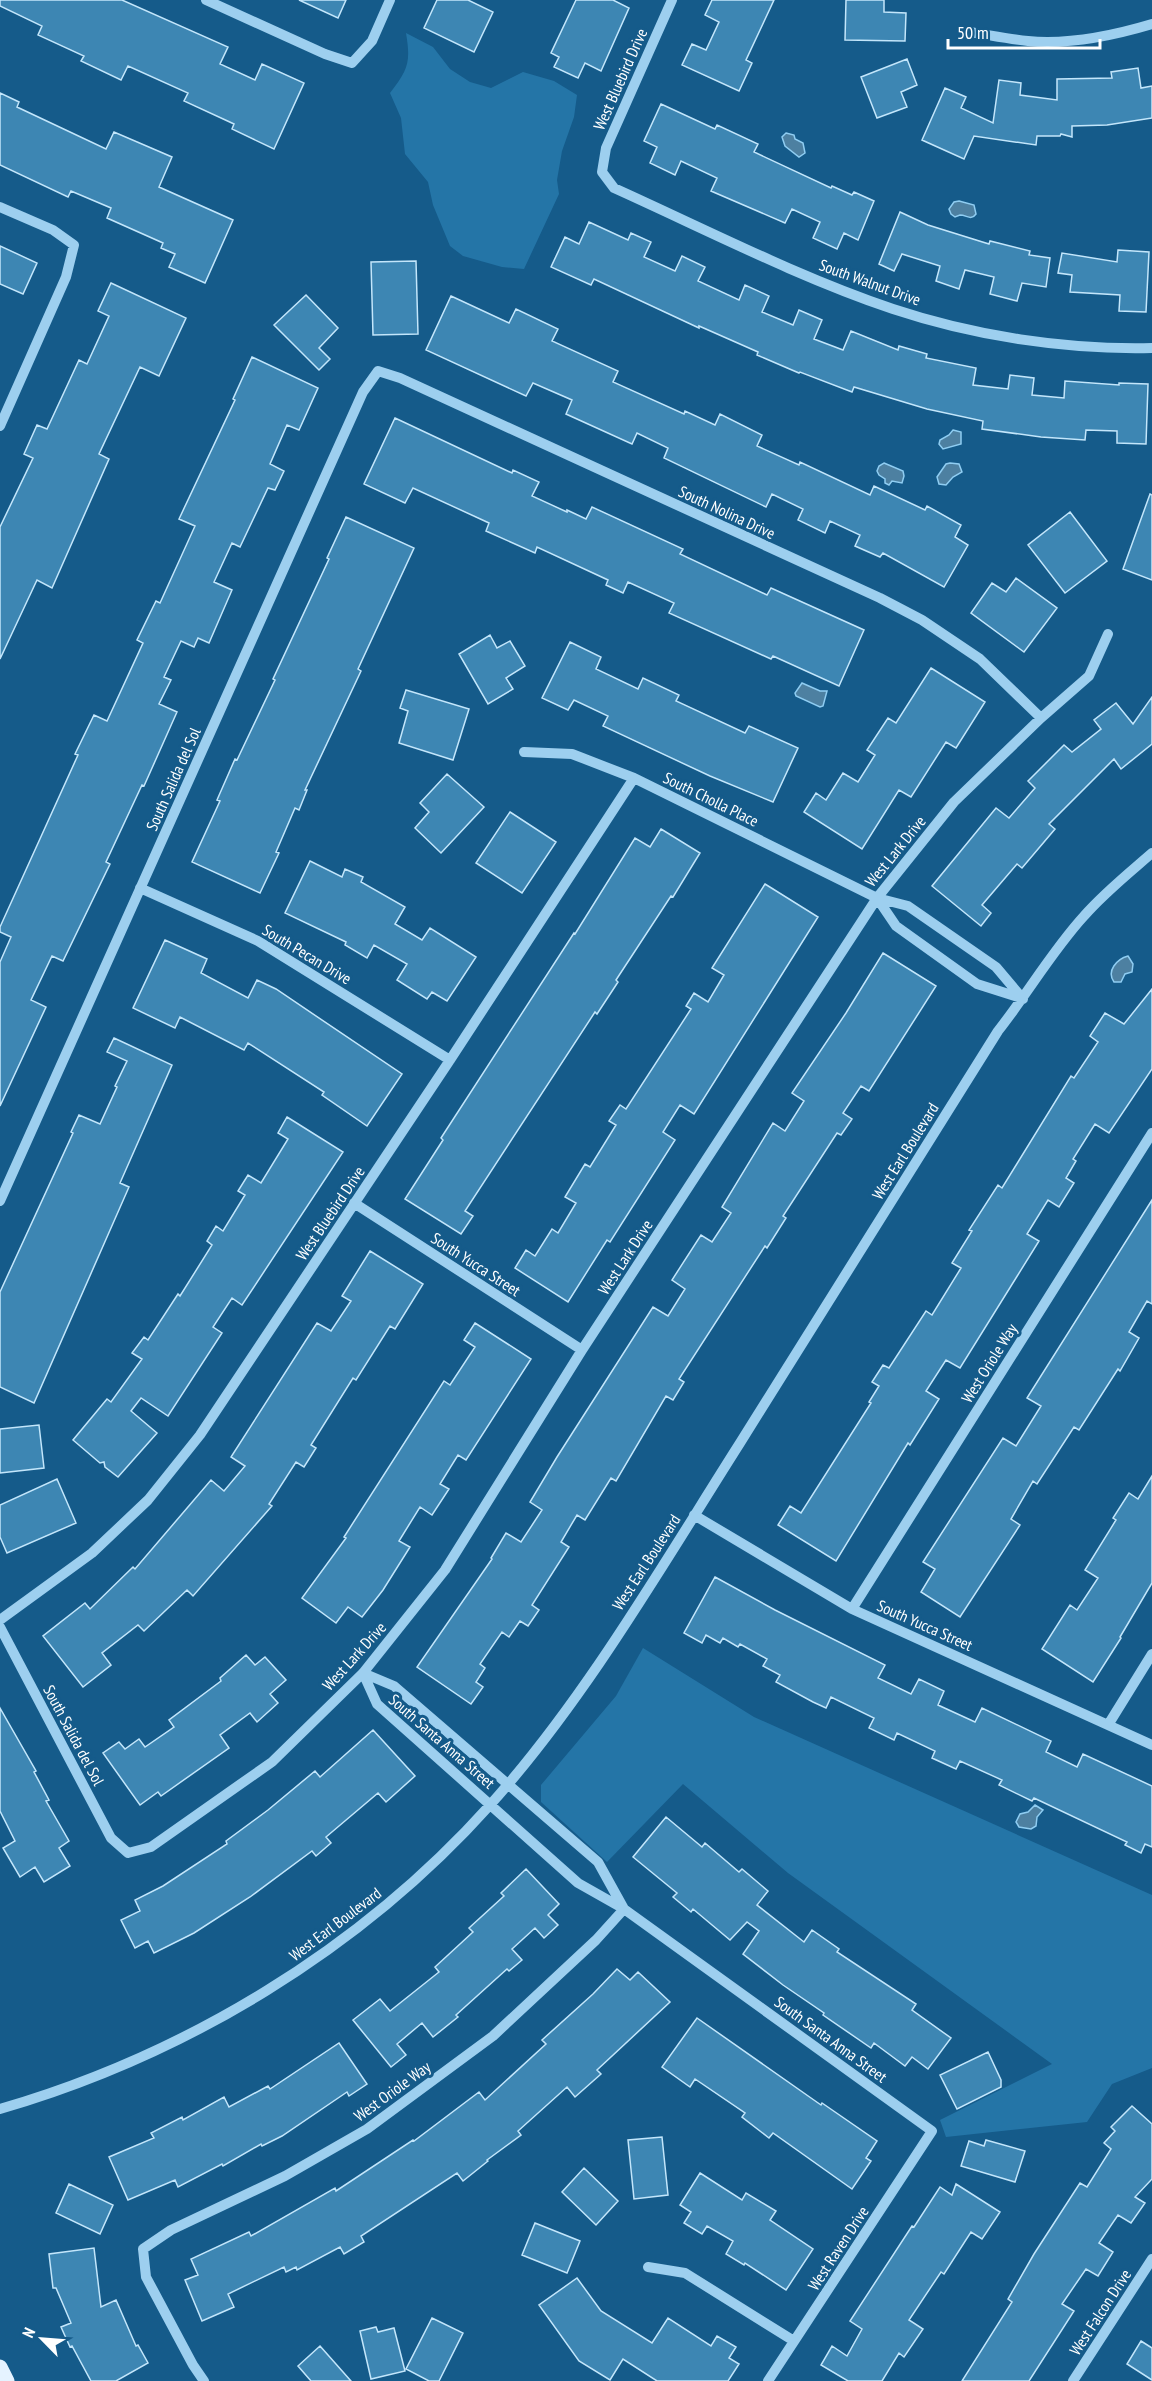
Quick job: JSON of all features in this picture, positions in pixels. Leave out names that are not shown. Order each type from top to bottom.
[{"type":"main road","points":[[0,2367],[7,2381]]},
{"type":"street","points":[[206,0],[326,54],[352,63],[372,41],[390,0]]},
{"type":"street","name":"West Bluebird Drive","points":[[602,172],[606,148],[672,0]]},
{"type":"street","points":[[969,32],[1031,41],[1076,41],[1118,34],[1152,24]]},
{"type":"street","name":"South Walnut Drive","points":[[602,172],[614,188],[816,279],[893,309],[974,330],[1050,343],[1152,348]]},
{"type":"street","points":[[0,207],[53,230],[74,245],[66,277],[0,426]]},
{"type":"street","name":"South Nolina Drive","points":[[378,371],[400,378],[869,593],[922,620],[980,658],[1041,718]]},
{"type":"street","name":"South Salida del Sol","points":[[0,1201],[363,392],[378,371]]},
{"type":"street","name":"West Lark Drive","points":[[128,1853],[151,1847],[272,1761],[363,1673],[445,1570],[582,1350],[877,898],[954,802],[1041,718],[1089,676],[1108,634]]},
{"type":"street","name":"South Cholla Place","points":[[524,752],[572,754],[634,778],[877,898],[908,906],[996,967],[1023,999]]},
{"type":"street","name":"West Bluebird Drive","points":[[0,1620],[92,1553],[148,1500],[200,1435],[450,1060],[634,778]]},
{"type":"street","name":"West Earl Boulevard","points":[[0,2109],[86,2082],[176,2042],[292,1975],[388,1905],[448,1850],[491,1804],[588,1680],[998,1031],[1023,999],[1045,964],[1084,916],[1152,853]]},
{"type":"street","name":"South Pecan Drive","points":[[141,888],[258,941],[450,1060]]},
{"type":"street","name":"South Cholla Place","points":[[877,898],[896,926],[977,984],[1023,999]]},
{"type":"street","name":"West Oriole Way","points":[[852,1608],[1152,1133]]},
{"type":"street","name":"South Yucca Street","points":[[354,1203],[582,1350]]},
{"type":"street","name":"South Yucca Street","points":[[694,1515],[852,1608],[1152,1745]]},
{"type":"street","name":"South Salida del Sol","points":[[0,1627],[111,1838],[128,1853]]},
{"type":"street","points":[[1108,1725],[1152,1654]]},
{"type":"street","name":"South Santa Anna Street","points":[[363,1673],[394,1686],[598,1862],[624,1909]]},
{"type":"street","name":"South Santa Anna Street","points":[[363,1673],[377,1704],[578,1883],[624,1909],[932,2131]]},
{"type":"street","name":"West Oriole Way","points":[[204,2381],[193,2365],[146,2277],[143,2249],[171,2230],[285,2176],[366,2129],[493,2036],[596,1940],[624,1909]]},
{"type":"street","name":"West Raven Drive","points":[[768,2381],[932,2131]]},
{"type":"street","name":"West Falcon Drive","points":[[1073,2381],[1152,2259]]},
{"type":"street","points":[[648,2267],[685,2273],[794,2342]]},
{"type":"shaded area","points":[[406,33],[433,47],[450,69],[470,82],[491,88],[523,72],[554,81],[577,95],[574,117],[562,151],[557,180],[559,194],[524,269],[502,267],[463,256],[450,246],[433,205],[428,182],[405,154],[401,118],[390,93],[407,65]]},
{"type":"shaded area","points":[[786,133],[794,135],[795,139],[803,143],[805,153],[799,157],[785,146],[782,137]]},
{"type":"shaded area","points":[[954,202],[974,205],[976,214],[971,217],[960,215],[955,217],[951,214],[949,209]]},
{"type":"shaded area","points":[[953,430],[961,432],[961,444],[943,449],[939,444],[940,440]]},
{"type":"shaded area","points":[[884,463],[903,471],[902,483],[892,481],[889,485],[885,483],[885,479],[877,471]]},
{"type":"shaded area","points":[[946,464],[959,464],[962,472],[946,485],[939,484],[937,477]]},
{"type":"shaded area","points":[[802,683],[820,691],[827,691],[823,706],[820,707],[796,696],[795,693]]},
{"type":"shaded area","points":[[1128,956],[1133,964],[1132,972],[1125,974],[1121,982],[1114,982],[1111,974],[1114,966]]},
{"type":"shaded area","points":[[643,1648],[754,1717],[1152,1895],[1152,2068],[1112,2084],[1087,2122],[946,2137],[940,2120],[1052,2064],[788,1873],[683,1784],[607,1862],[541,1802],[541,1785],[616,1696]]},
{"type":"shaded area","points":[[1035,1805],[1043,1810],[1037,1817],[1036,1826],[1031,1829],[1019,1827],[1016,1822],[1020,1814],[1028,1812]]},
{"type":"building","points":[[0,0],[122,0],[228,47],[220,64],[255,80],[262,64],[304,83],[274,149],[232,129],[234,124],[184,101],[188,93],[128,66],[121,80],[81,61],[84,56],[38,35],[42,26],[0,6]]},
{"type":"building","points":[[299,0],[346,0],[338,18]]},
{"type":"building","points":[[437,0],[468,0],[493,12],[474,52],[424,28]]},
{"type":"building","points":[[576,0],[613,0],[629,8],[601,71],[585,63],[578,78],[554,67],[559,57],[551,53]]},
{"type":"building","points":[[712,0],[774,0],[746,60],[752,63],[739,91],[682,65],[692,44],[706,50],[719,22],[705,15]]},
{"type":"building","points":[[846,0],[884,0],[884,12],[906,13],[905,41],[845,40]]},
{"type":"building","points":[[907,59],[917,85],[901,92],[907,107],[877,118],[861,77]]},
{"type":"building","points":[[1138,68],[1141,88],[1152,86],[1152,118],[1107,125],[1072,126],[1072,137],[1061,134],[1060,136],[1037,136],[1036,145],[974,136],[964,159],[922,140],[945,88],[966,97],[961,108],[993,123],[999,80],[1021,83],[1020,95],[1057,100],[1057,79],[1112,78],[1111,72]]},
{"type":"building","points":[[0,93],[19,102],[17,107],[106,149],[114,132],[172,157],[159,187],[233,220],[205,283],[169,267],[175,254],[161,248],[163,243],[107,218],[111,208],[71,191],[68,197],[0,165]]},
{"type":"building","points":[[661,104],[715,129],[717,125],[758,144],[754,152],[831,188],[832,186],[852,195],[854,192],[874,201],[858,240],[844,233],[837,249],[813,238],[820,222],[792,209],[785,223],[711,191],[717,178],[681,161],[675,175],[650,163],[657,147],[644,141]]},
{"type":"building","points":[[900,212],[928,225],[989,244],[990,241],[1030,251],[1029,255],[1050,258],[1046,287],[1022,283],[1017,301],[990,294],[994,277],[965,270],[959,289],[936,281],[940,266],[902,254],[894,271],[879,264]]},
{"type":"building","points":[[589,222],[628,240],[631,233],[651,242],[644,257],[675,271],[682,256],[705,267],[698,281],[739,300],[745,285],[769,296],[762,312],[793,325],[799,310],[822,320],[814,339],[843,350],[851,331],[898,350],[899,346],[927,354],[926,358],[976,368],[973,385],[1008,389],[1010,375],[1034,378],[1032,395],[1064,398],[1065,381],[1119,385],[1119,383],[1148,384],[1146,444],[1117,443],[1117,431],[1086,430],[1085,440],[982,429],[983,421],[927,409],[854,387],[852,392],[799,373],[757,355],[758,352],[699,326],[699,328],[594,279],[591,285],[551,267],[565,237],[579,244]]},
{"type":"building","points":[[0,246],[37,263],[23,294],[0,284]]},
{"type":"building","points":[[1118,250],[1149,252],[1146,312],[1119,311],[1120,295],[1070,292],[1072,275],[1058,273],[1062,253],[1117,262]]},
{"type":"building","points":[[416,261],[418,334],[373,335],[371,262]]},
{"type":"building","points":[[111,283],[186,318],[159,376],[140,367],[99,454],[109,459],[52,588],[37,580],[0,659],[0,527],[33,458],[24,454],[37,425],[47,429],[79,360],[87,364],[109,316],[98,311]]},
{"type":"building","points":[[306,295],[338,328],[319,348],[330,359],[319,370],[274,325]]},
{"type":"building","points":[[451,296],[509,323],[516,309],[558,329],[552,341],[618,371],[613,382],[684,414],[685,411],[715,425],[720,414],[762,435],[757,446],[799,465],[800,462],[870,495],[874,486],[925,510],[927,506],[961,525],[955,537],[968,545],[944,587],[883,553],[880,557],[855,546],[860,535],[830,521],[825,533],[798,520],[803,509],[772,494],[766,507],[664,458],[668,448],[637,433],[632,444],[566,414],[572,400],[533,383],[526,396],[426,350]]},
{"type":"building","points":[[252,357],[318,388],[299,430],[287,425],[270,464],[284,471],[275,490],[268,488],[240,547],[232,543],[214,582],[232,590],[209,643],[198,638],[194,647],[181,641],[164,677],[171,680],[159,704],[177,712],[144,786],[142,785],[106,862],[110,864],[63,961],[52,956],[31,1000],[46,1007],[0,1106],[0,962],[11,937],[0,932],[0,927],[78,755],[75,754],[94,715],[107,721],[143,643],[137,640],[156,601],[160,603],[195,526],[179,519],[235,400],[233,399]]},
{"type":"building","points":[[395,418],[512,473],[513,470],[539,482],[532,496],[567,512],[567,510],[586,519],[592,507],[683,549],[680,554],[767,595],[771,588],[864,630],[839,686],[773,656],[771,659],[669,613],[674,603],[628,582],[623,593],[606,585],[608,580],[537,547],[535,553],[486,531],[489,523],[413,488],[405,503],[364,484]]},
{"type":"building","points":[[1150,494],[1152,495],[1152,580],[1123,569]]},
{"type":"building","points":[[1070,512],[1107,561],[1065,593],[1028,545]]},
{"type":"building","points":[[346,517],[414,548],[358,669],[361,671],[305,790],[307,790],[299,810],[295,808],[276,852],[279,853],[260,893],[192,862],[220,801],[217,800],[235,759],[237,760],[275,680],[273,679]]},
{"type":"building","points":[[1016,578],[1057,608],[1024,652],[971,613],[992,583],[1006,592]]},
{"type":"building","points":[[490,635],[497,648],[510,641],[525,666],[506,678],[513,689],[488,704],[459,654]]},
{"type":"building","points":[[570,642],[601,657],[596,669],[638,689],[643,678],[679,695],[676,701],[745,733],[749,726],[798,748],[773,802],[710,776],[603,726],[608,716],[574,700],[568,710],[542,698]]},
{"type":"building","points":[[931,668],[985,702],[956,748],[946,742],[911,797],[899,790],[862,849],[804,812],[816,793],[826,800],[843,773],[858,782],[875,755],[867,750],[888,718],[896,723]]},
{"type":"building","points":[[406,690],[469,709],[453,760],[399,743],[408,711],[400,708]]},
{"type":"building","points":[[1152,697],[1152,744],[1121,769],[1114,759],[1049,824],[1055,829],[1022,868],[1017,864],[982,905],[991,913],[981,926],[932,886],[996,808],[1009,818],[1035,788],[1028,781],[1064,745],[1072,752],[1101,729],[1094,720],[1116,703],[1133,724]]},
{"type":"building","points":[[447,774],[484,807],[441,853],[415,828],[429,812],[420,803]]},
{"type":"building","points":[[510,812],[556,842],[522,893],[476,863]]},
{"type":"building","points":[[661,829],[700,853],[616,980],[618,982],[597,1014],[595,1012],[465,1211],[473,1216],[461,1234],[405,1199],[443,1140],[441,1138],[635,838],[650,847]]},
{"type":"building","points":[[310,861],[342,877],[345,869],[363,877],[361,882],[405,907],[395,924],[422,940],[430,928],[476,957],[447,1001],[432,992],[427,999],[397,980],[407,964],[374,945],[367,958],[345,945],[346,942],[285,913]]},
{"type":"building","points":[[765,884],[818,917],[694,1114],[680,1105],[663,1132],[675,1140],[610,1242],[607,1240],[568,1302],[515,1268],[526,1250],[535,1256],[552,1229],[558,1233],[576,1203],[565,1197],[585,1164],[590,1167],[616,1125],[609,1121],[620,1105],[626,1109],[691,1009],[686,1006],[694,993],[708,1002],[724,975],[712,968]]},
{"type":"building","points":[[165,940],[207,959],[201,973],[248,998],[257,980],[276,989],[402,1074],[367,1126],[322,1095],[324,1092],[248,1043],[244,1050],[180,1017],[175,1028],[133,1008]]},
{"type":"building","points":[[883,953],[936,986],[869,1091],[861,1086],[843,1113],[852,1119],[841,1135],[837,1133],[783,1216],[786,1218],[767,1248],[765,1246],[679,1379],[684,1382],[673,1400],[666,1396],[616,1481],[611,1478],[585,1520],[577,1515],[561,1542],[569,1547],[532,1605],[539,1610],[528,1626],[520,1621],[509,1637],[502,1632],[480,1664],[485,1668],[476,1682],[483,1687],[471,1704],[417,1667],[492,1559],[506,1533],[521,1542],[542,1510],[530,1502],[557,1457],[653,1307],[668,1316],[685,1289],[672,1280],[701,1235],[712,1242],[731,1213],[722,1207],[773,1123],[785,1131],[804,1101],[792,1093]]},
{"type":"building","points":[[1152,989],[1152,1069],[1109,1133],[1095,1124],[1073,1159],[1076,1161],[1066,1178],[1074,1183],[1059,1207],[1048,1200],[1027,1234],[1039,1241],[960,1368],[946,1360],[926,1391],[939,1399],[910,1445],[908,1443],[836,1561],[778,1525],[790,1506],[801,1513],[871,1403],[869,1402],[879,1386],[872,1382],[883,1365],[889,1368],[926,1311],[932,1315],[961,1268],[952,1263],[972,1231],[969,1230],[998,1185],[1002,1188],[1071,1076],[1074,1078],[1098,1042],[1090,1036],[1105,1013],[1124,1024]]},
{"type":"building","points":[[114,1038],[172,1065],[120,1183],[129,1187],[34,1403],[0,1387],[0,1292],[73,1133],[71,1132],[79,1115],[100,1124],[117,1087],[115,1086],[127,1061],[107,1052]]},
{"type":"building","points":[[287,1117],[343,1152],[242,1305],[232,1298],[213,1327],[222,1333],[168,1416],[141,1398],[131,1411],[157,1433],[118,1477],[105,1467],[104,1462],[100,1463],[73,1440],[107,1399],[111,1402],[142,1359],[132,1353],[144,1337],[148,1340],[178,1294],[180,1296],[212,1245],[207,1241],[216,1226],[223,1231],[245,1195],[238,1191],[248,1175],[261,1183],[288,1139],[278,1133]]},
{"type":"building","points":[[1152,1200],[1152,1304],[1147,1301],[1129,1332],[1139,1338],[1120,1371],[1118,1369],[1079,1430],[1074,1427],[1037,1484],[1033,1481],[1011,1519],[1020,1525],[960,1617],[921,1592],[935,1569],[923,1562],[1003,1438],[1016,1446],[1041,1406],[1027,1398]]},
{"type":"building","points":[[370,1251],[423,1284],[395,1329],[390,1326],[356,1380],[353,1378],[311,1445],[316,1448],[304,1467],[296,1462],[269,1504],[272,1506],[193,1596],[187,1590],[144,1631],[138,1625],[102,1653],[111,1665],[83,1687],[43,1636],[85,1603],[90,1609],[133,1567],[135,1569],[211,1480],[224,1491],[245,1466],[231,1457],[317,1323],[331,1331],[351,1301],[342,1296]]},
{"type":"building","points":[[475,1323],[531,1359],[466,1460],[458,1455],[440,1484],[449,1489],[432,1515],[420,1507],[399,1541],[410,1547],[383,1590],[362,1617],[348,1607],[336,1623],[302,1598],[346,1538],[344,1537],[444,1381],[450,1385],[475,1347],[464,1340]]},
{"type":"building","points":[[39,1425],[44,1468],[0,1473],[0,1429]]},
{"type":"building","points":[[1152,1476],[1152,1583],[1093,1682],[1042,1649],[1070,1605],[1077,1610],[1098,1578],[1085,1570],[1116,1520],[1113,1518],[1129,1493],[1138,1499]]},
{"type":"building","points":[[57,1479],[76,1523],[7,1553],[0,1537],[0,1505]]},
{"type":"building","points":[[715,1577],[885,1665],[878,1678],[911,1694],[919,1679],[944,1691],[938,1705],[975,1722],[982,1708],[1051,1741],[1046,1752],[1077,1767],[1083,1754],[1152,1786],[1152,1847],[1145,1844],[1141,1853],[1125,1845],[1127,1842],[1034,1798],[1032,1801],[999,1785],[1002,1780],[960,1761],[956,1769],[932,1758],[935,1751],[897,1733],[894,1740],[869,1728],[874,1718],[831,1697],[826,1708],[813,1702],[776,1682],[780,1675],[763,1666],[767,1659],[740,1644],[738,1647],[723,1638],[720,1643],[706,1635],[702,1643],[684,1633]]},
{"type":"building","points":[[246,1655],[255,1665],[265,1657],[286,1680],[270,1694],[278,1703],[257,1722],[250,1713],[220,1735],[229,1748],[161,1796],[158,1792],[140,1805],[103,1753],[119,1742],[125,1749],[139,1739],[145,1747],[174,1727],[169,1720],[221,1681],[220,1678]]},
{"type":"building","points":[[0,1708],[36,1771],[34,1772],[49,1800],[46,1801],[69,1841],[59,1848],[70,1866],[44,1882],[35,1867],[20,1877],[3,1848],[15,1841],[0,1811]]},
{"type":"building","points":[[373,1730],[415,1776],[386,1802],[378,1793],[326,1837],[331,1843],[316,1856],[312,1851],[250,1897],[194,1933],[154,1953],[148,1941],[135,1948],[121,1920],[140,1911],[135,1900],[163,1886],[227,1844],[226,1841],[315,1771],[320,1777]]},
{"type":"building","points":[[666,1817],[702,1847],[705,1843],[739,1872],[742,1869],[768,1891],[757,1905],[804,1942],[812,1930],[839,1949],[837,1952],[916,2004],[912,2010],[951,2038],[928,2069],[912,2057],[905,2066],[874,2043],[871,2048],[823,2015],[824,2013],[743,1954],[759,1931],[747,1922],[730,1940],[693,1909],[691,1912],[673,1897],[677,1893],[633,1857]]},
{"type":"building","points":[[526,1869],[559,1904],[548,1915],[558,1925],[544,1938],[535,1928],[512,1949],[522,1960],[509,1971],[507,1969],[456,2015],[458,2017],[433,2037],[422,2023],[397,2044],[406,2055],[391,2067],[353,2020],[380,1999],[390,2011],[439,1972],[435,1967],[473,1932],[469,1928],[504,1896],[501,1893]]},
{"type":"building","points":[[617,1969],[630,1980],[638,1972],[670,2002],[597,2070],[601,2074],[575,2097],[567,2087],[518,2131],[521,2135],[463,2181],[457,2173],[361,2236],[364,2242],[344,2254],[340,2247],[297,2270],[296,2267],[286,2272],[284,2267],[228,2294],[234,2307],[202,2321],[185,2280],[198,2275],[191,2259],[249,2232],[251,2236],[335,2188],[336,2191],[414,2141],[479,2092],[485,2100],[546,2044],[542,2040]]},
{"type":"building","points":[[697,2018],[821,2105],[822,2103],[877,2141],[866,2158],[871,2161],[852,2189],[773,2133],[769,2138],[742,2117],[745,2113],[695,2079],[690,2087],[662,2067]]},
{"type":"building","points":[[339,2043],[367,2084],[349,2096],[347,2092],[282,2136],[262,2146],[261,2144],[223,2166],[222,2164],[178,2187],[175,2180],[128,2200],[109,2157],[154,2138],[151,2133],[182,2117],[183,2120],[224,2097],[229,2107],[268,2086],[270,2089]]},
{"type":"building","points":[[988,2052],[1001,2080],[1001,2087],[957,2109],[940,2075]]},
{"type":"building","points":[[1132,2106],[1152,2124],[1152,2179],[1135,2197],[1145,2203],[1131,2223],[1118,2215],[1099,2243],[1113,2252],[1098,2276],[1086,2269],[1062,2304],[1074,2311],[1029,2381],[962,2381],[1012,2302],[1008,2299],[1034,2254],[1080,2183],[1087,2187],[1111,2149],[1104,2143],[1115,2131],[1111,2127]]},
{"type":"building","points":[[662,2137],[668,2195],[634,2199],[628,2140]]},
{"type":"building","points":[[986,2140],[1025,2151],[1015,2182],[961,2166],[969,2141],[984,2146]]},
{"type":"building","points":[[584,2168],[618,2201],[596,2225],[562,2192]]},
{"type":"building","points":[[700,2173],[742,2200],[746,2193],[776,2211],[770,2220],[813,2249],[786,2290],[745,2263],[744,2265],[726,2254],[733,2241],[707,2226],[702,2234],[684,2223],[691,2212],[680,2205]]},
{"type":"building","points":[[69,2184],[113,2205],[100,2234],[56,2213]]},
{"type":"building","points":[[956,2184],[1000,2212],[982,2239],[971,2232],[944,2274],[941,2272],[909,2320],[923,2329],[904,2357],[899,2353],[882,2381],[848,2381],[821,2365],[832,2346],[847,2356],[862,2329],[850,2321],[940,2187],[952,2195]]},
{"type":"building","points":[[535,2223],[580,2241],[567,2273],[522,2255]]},
{"type":"building","points":[[94,2248],[101,2307],[116,2300],[136,2346],[138,2345],[148,2363],[116,2381],[91,2381],[72,2346],[70,2347],[61,2327],[71,2323],[56,2288],[53,2288],[49,2254]]},
{"type":"building","points":[[577,2278],[601,2311],[652,2343],[668,2318],[711,2346],[717,2336],[736,2347],[729,2358],[739,2364],[728,2381],[657,2381],[623,2359],[610,2380],[579,2361],[539,2305]]},
{"type":"building","points":[[432,2318],[463,2333],[439,2381],[429,2381],[406,2369]]},
{"type":"building","points":[[376,2327],[378,2332],[394,2328],[405,2371],[371,2379],[360,2331]]},
{"type":"building","points":[[1141,2341],[1152,2348],[1152,2380],[1127,2364]]},
{"type":"building","points":[[320,2346],[351,2381],[311,2381],[298,2366]]}]
